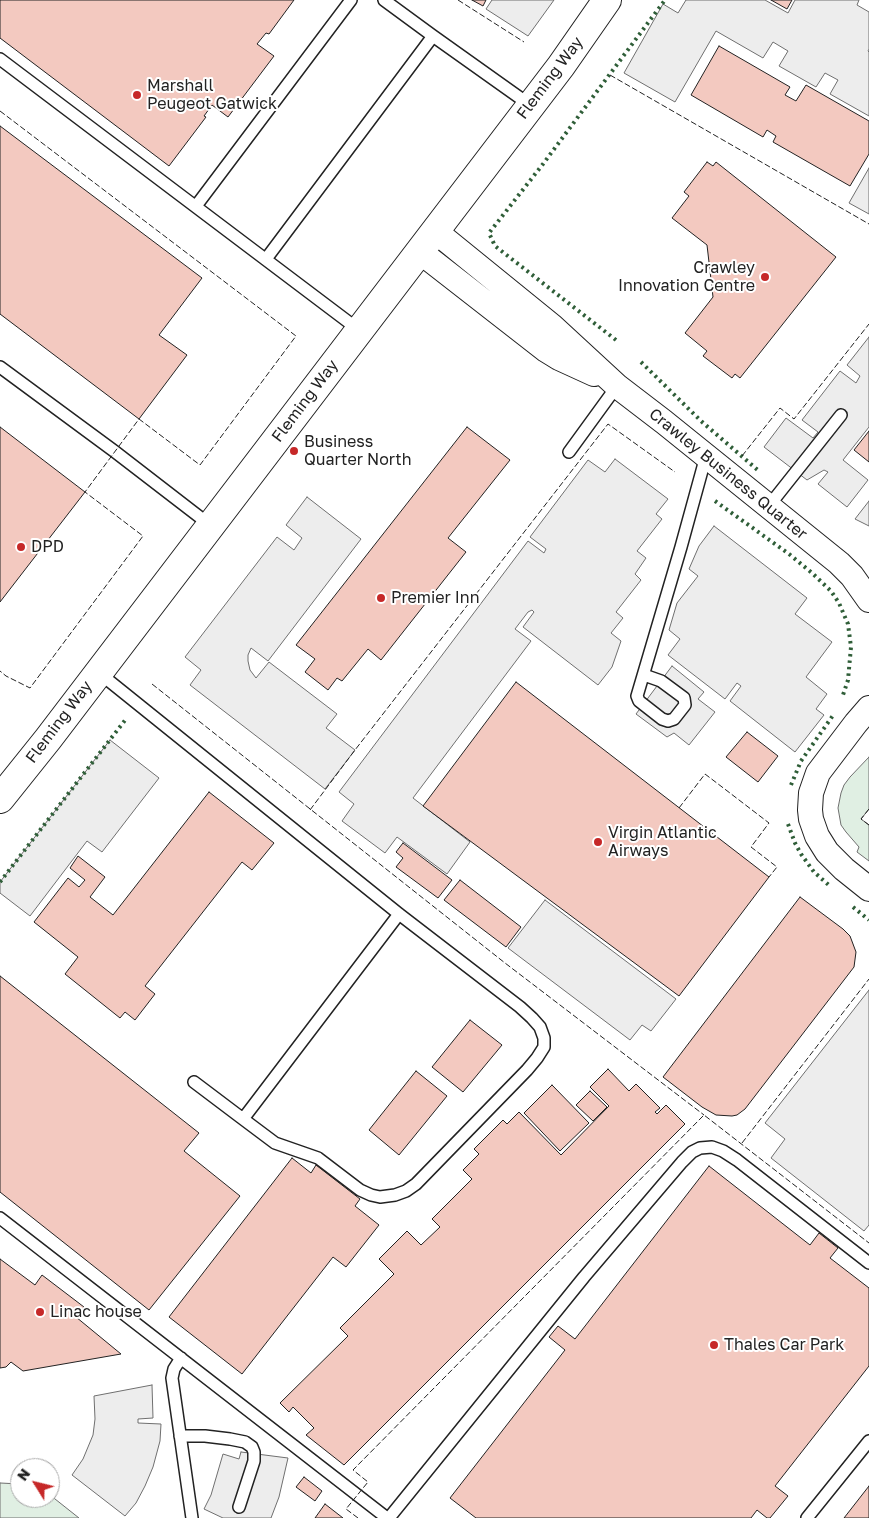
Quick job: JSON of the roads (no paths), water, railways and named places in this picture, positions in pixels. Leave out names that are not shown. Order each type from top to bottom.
[{"type":"street","name":"Fleming Way","points":[[0,799],[48,739],[561,66],[607,0]]},
{"type":"street","name":"Crawley Business Quarter","points":[[427,241],[546,350],[617,386],[839,562],[852,576],[869,600]]},
{"type":"street","name":"Crawley Business Quarter","points":[[839,562],[869,578]]},
{"type":"street","points":[[869,694],[862,715],[818,772],[811,792],[810,810],[817,836],[827,852],[844,869],[869,889]]},
{"type":"lane","points":[[196,206],[351,0]]},
{"type":"lane","points":[[384,0],[530,105]]},
{"type":"lane","points":[[266,259],[433,36]]},
{"type":"lane","points":[[0,59],[359,330]]},
{"type":"lane","points":[[0,367],[148,476],[210,525]]},
{"type":"lane","points":[[569,452],[617,386]]},
{"type":"lane","points":[[768,507],[841,415]]},
{"type":"lane","points":[[644,675],[661,680],[684,698],[684,705],[674,719],[666,721],[639,701],[637,696],[682,547],[706,456]]},
{"type":"lane","points":[[98,672],[399,914],[532,1018],[540,1028],[544,1038],[544,1046],[527,1070],[416,1184],[389,1196],[376,1196],[364,1192],[318,1158],[275,1143],[194,1082]]},
{"type":"lane","points":[[243,1119],[399,914]]},
{"type":"lane","points":[[0,1218],[388,1518],[584,1277],[692,1152],[700,1148],[712,1147],[723,1151],[869,1263]]},
{"type":"lane","points":[[181,1358],[174,1369],[172,1378],[192,1518]]},
{"type":"lane","points":[[180,1436],[230,1438],[245,1442],[252,1447],[254,1461],[240,1507]]},
{"type":"lane","points":[[807,1518],[869,1441]]},
{"type":"place","name":"Marshall Peugeot Gatwick","points":[[137,95]]},
{"type":"place","name":"Crawley Innovation Centre","points":[[765,277]]},
{"type":"place","name":"Business Quarter North","points":[[294,451]]},
{"type":"place","name":"DPD","points":[[21,547]]},
{"type":"place","name":"Premier Inn","points":[[381,598]]},
{"type":"place","name":"Virgin Atlantic Airways","points":[[598,842]]},
{"type":"place","name":"Linac house","points":[[40,1312]]},
{"type":"place","name":"Thales Car Park","points":[[714,1345]]}]
